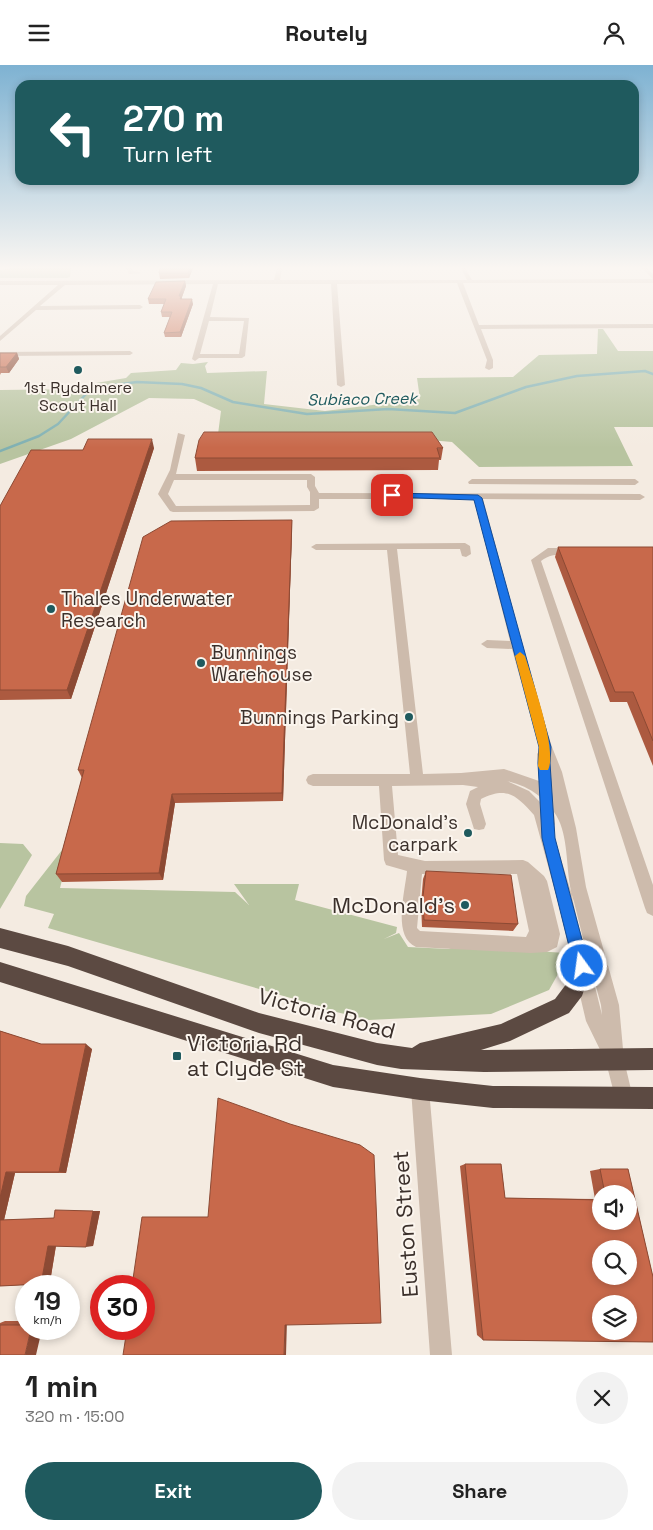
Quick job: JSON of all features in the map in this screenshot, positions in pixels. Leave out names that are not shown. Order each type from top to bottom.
[{"type":"highway","name":"Victoria Road","points":[[0,938],[68,956],[259,1023],[377,1054],[401,1058],[484,1061],[653,1059]]},
{"type":"highway","points":[[401,1058],[503,1034],[562,1006],[575,989],[582,966]]},
{"type":"highway","points":[[0,972],[333,1075],[420,1089],[493,1097],[653,1098]]},
{"type":"street","points":[[0,339],[12,328]]},
{"type":"street","points":[[204,328],[195,358],[242,356],[246,328]]},
{"type":"street","points":[[338,328],[341,385]]},
{"type":"street","points":[[477,328],[490,360],[489,368]]},
{"type":"street","points":[[0,354],[130,353]]},
{"type":"street","points":[[170,480],[311,477],[311,487],[315,491],[314,508],[173,509],[163,494],[170,480],[181,435]]},
{"type":"street","points":[[472,482],[635,482]]},
{"type":"street","points":[[315,495],[444,495],[478,498],[640,497]]},
{"type":"street","points":[[478,498],[545,747],[567,819],[578,887],[610,1005],[615,1059],[624,1098]]},
{"type":"street","points":[[316,547],[465,547],[466,554]]},
{"type":"street","points":[[392,547],[417,780]]},
{"type":"street","points":[[586,551],[548,551],[536,560],[653,908]]},
{"type":"street","points":[[487,644],[517,645]]},
{"type":"street","points":[[545,747],[549,838]]},
{"type":"street","points":[[312,780],[464,779],[496,774],[510,776],[535,784],[546,791],[557,803],[567,819]]},
{"type":"street","points":[[464,779],[500,785],[519,791],[540,812],[549,838],[595,1021],[615,1059]]},
{"type":"street","points":[[385,780],[391,860],[415,865],[425,868],[522,867],[539,881],[552,934],[551,941],[547,944],[531,945],[416,939],[411,935],[409,928],[415,865]]},
{"type":"street","points":[[479,824],[473,805],[475,795],[500,785]]},
{"type":"street","name":"Euston Street","points":[[420,1089],[440,1355]]},
{"type":"green space","points":[[598,329],[603,329],[618,351],[653,351],[653,427],[614,427],[633,466],[479,467],[452,442],[339,432],[217,442],[221,411],[194,399],[149,398],[71,439],[0,464],[0,390],[84,389],[84,385],[126,378],[131,373],[176,370],[181,363],[208,362],[205,366],[207,373],[267,371],[264,404],[325,411],[420,399],[417,378],[513,377],[539,355],[597,354]]},
{"type":"green space","points":[[73,836],[60,888],[235,892],[249,905],[234,884],[299,884],[295,900],[397,927],[396,933],[384,939],[399,933],[408,947],[449,949],[457,945],[564,953],[558,974],[549,990],[491,1014],[369,1020],[320,1008],[48,928],[54,914],[24,906],[26,896]]},
{"type":"green space","points":[[0,843],[23,844],[32,855],[0,909]]},
{"type":"building","points":[[166,328],[181,328],[180,332],[164,333]]},
{"type":"building","points":[[0,353],[17,353],[6,367],[0,367]]},
{"type":"building","points":[[204,432],[432,432],[443,448],[437,448],[440,458],[195,458],[199,440]]},
{"type":"building","name":"Thales Underwater Research","points":[[88,439],[152,439],[67,690],[0,690],[0,506],[31,450],[83,450]]},
{"type":"building","name":"Bunnings Warehouse","points":[[292,520],[282,793],[172,794],[159,873],[56,874],[84,770],[78,770],[143,537],[171,521]]},
{"type":"building","points":[[558,547],[653,547],[653,741],[633,692],[615,692]]},
{"type":"building","name":"McDonald's","points":[[426,871],[511,875],[518,924],[424,920],[423,896]]},
{"type":"building","points":[[0,1031],[41,1044],[86,1044],[59,1172],[6,1172],[0,1198]]},
{"type":"building","points":[[218,1098],[290,1124],[360,1145],[374,1155],[381,1323],[285,1325],[284,1355],[123,1355],[125,1340],[155,1340],[155,1275],[134,1275],[142,1217],[208,1217]]},
{"type":"building","points":[[465,1164],[501,1164],[505,1198],[592,1200],[592,1230],[637,1230],[637,1208],[653,1277],[653,1342],[483,1340]]},
{"type":"building","points":[[600,1169],[628,1169],[632,1185],[603,1185]]},
{"type":"building","points":[[55,1210],[93,1211],[86,1247],[48,1246],[43,1275],[15,1275],[15,1285],[0,1286],[0,1220],[54,1218]]},
{"type":"building","points":[[0,1325],[15,1325],[15,1340],[28,1340],[25,1355],[0,1355]]},
{"type":"waterway","name":"Subiaco Creek","points":[[0,451],[39,436],[58,424],[87,393],[106,386],[137,382],[182,384],[201,388],[233,402],[307,414],[388,409],[455,413],[526,387],[577,376],[645,371],[653,374]]},
{"type":"slow traffic","points":[[520,656],[545,747],[544,766]]},
{"type":"place","name":"1st Rydalmere Scout Hall","points":[[78,370]]},
{"type":"place","name":"Thales Underwater Research","points":[[51,609]]},
{"type":"place","name":"Bunnings Warehouse","points":[[201,663]]},
{"type":"place","name":"Bunnings Parking","points":[[409,717]]},
{"type":"place","name":"McDonald's carpark","points":[[468,833]]},
{"type":"place","name":"McDonald's","points":[[465,905]]},
{"type":"place","name":"Victoria Rd at Clyde St","points":[[177,1056]]},
{"type":"route","points":[[392,495],[444,495],[460,498],[478,498],[545,747],[544,763],[549,838],[582,966]]}]
